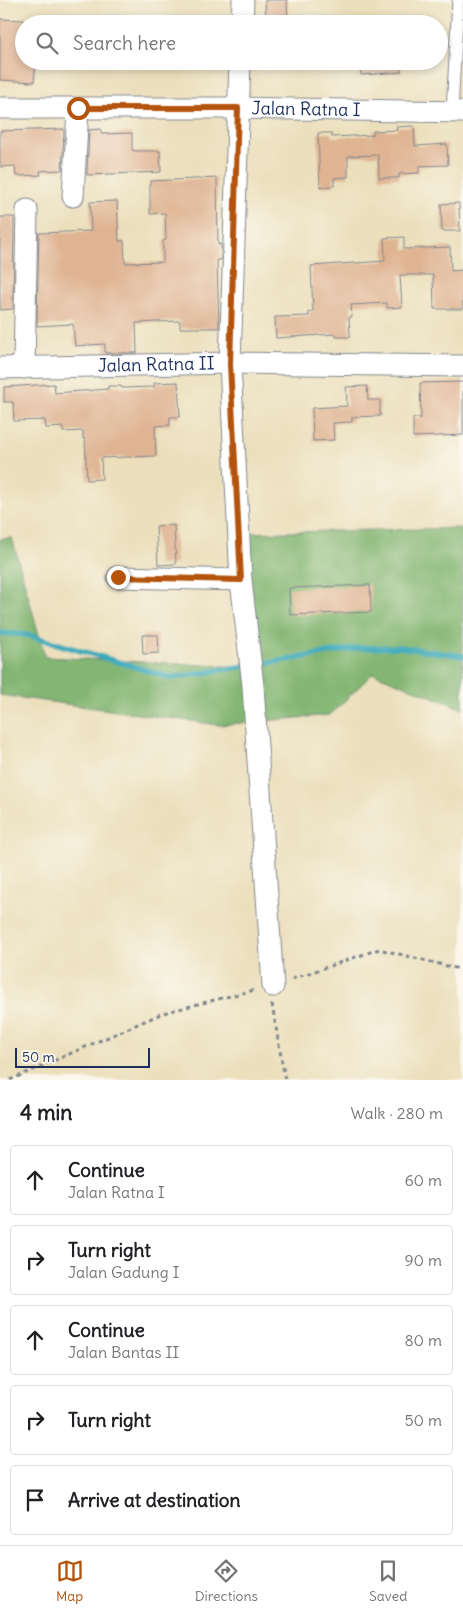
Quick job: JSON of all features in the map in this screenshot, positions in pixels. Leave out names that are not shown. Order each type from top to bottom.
[{"type":"street","points":[[242,15],[243,0]]},
{"type":"street","points":[[240,70],[230,364],[241,580],[253,686],[273,986]]},
{"type":"street","name":"Jalan Ratna I","points":[[0,108],[238,108],[457,112]]},
{"type":"street","points":[[73,196],[78,108]]},
{"type":"street","points":[[24,368],[27,210]]},
{"type":"street","name":"Jalan Ratna II","points":[[0,368],[230,364],[463,366]]},
{"type":"street","points":[[118,577],[241,580]]},
{"type":"lane","points":[[457,112],[458,0]]},
{"type":"path","points":[[10,1080],[163,1013],[273,986],[379,949],[463,970]]},
{"type":"path","points":[[273,986],[272,1013],[285,1080]]},
{"type":"green space","points":[[463,528],[463,709],[373,673],[330,715],[219,725],[0,695],[0,539],[12,538],[45,657],[244,667],[247,533]]},
{"type":"building","points":[[265,0],[287,0],[288,15],[266,15]]},
{"type":"building","points":[[0,19],[15,20],[15,70],[35,70],[34,82],[0,80]]},
{"type":"building","points":[[361,70],[401,70],[401,72],[361,75]]},
{"type":"building","points":[[414,126],[415,146],[447,144],[448,165],[419,166],[419,173],[399,174],[399,178],[379,178],[378,155],[348,156],[348,177],[334,178],[334,186],[320,187],[318,133],[331,133],[332,137],[373,135],[373,131],[397,130],[396,127]]},
{"type":"building","points":[[64,129],[62,170],[40,171],[41,175],[16,176],[15,166],[0,167],[0,131]]},
{"type":"building","points":[[101,129],[101,134],[132,133],[132,150],[160,151],[161,172],[87,175],[89,130]]},
{"type":"building","points":[[217,178],[218,245],[221,244],[221,260],[217,260],[219,328],[180,328],[180,321],[136,323],[137,353],[105,353],[105,344],[75,346],[73,324],[37,326],[39,233],[91,231],[90,202],[117,201],[119,241],[124,241],[125,263],[163,262],[163,241],[166,240],[165,213],[150,214],[150,181]]},
{"type":"building","points":[[459,203],[460,231],[442,231],[441,204]]},
{"type":"building","points":[[0,217],[14,217],[13,309],[0,310]]},
{"type":"building","points":[[404,237],[404,249],[450,247],[451,271],[463,270],[463,309],[434,309],[433,275],[400,275],[402,307],[387,308],[387,303],[351,305],[352,317],[349,317],[350,337],[336,337],[336,334],[276,338],[275,317],[309,316],[309,312],[313,312],[311,266],[385,261],[384,238]]},
{"type":"building","points":[[178,382],[180,417],[170,417],[170,425],[155,426],[156,456],[101,458],[102,479],[87,480],[83,431],[63,432],[63,427],[46,428],[45,420],[14,421],[13,402],[4,402],[4,387],[54,384],[55,393],[108,389],[108,386],[121,386],[122,388],[154,387],[154,383]]},
{"type":"building","points":[[463,382],[463,435],[413,437],[413,418],[421,418],[420,383]]},
{"type":"building","points":[[367,386],[368,400],[380,400],[380,416],[352,417],[352,422],[333,423],[334,440],[313,441],[312,408],[347,406],[346,387]]},
{"type":"building","points":[[174,525],[176,564],[158,565],[156,526]]},
{"type":"building","points":[[370,585],[371,612],[290,615],[289,588]]},
{"type":"building","points":[[142,635],[158,635],[159,653],[143,654]]},
{"type":"waterway","points":[[0,633],[28,635],[172,678],[245,666]]},
{"type":"waterway","points":[[255,665],[358,648],[399,647],[463,656]]},
{"type":"route","points":[[78,108],[238,108],[230,364],[241,580],[118,577]]}]
